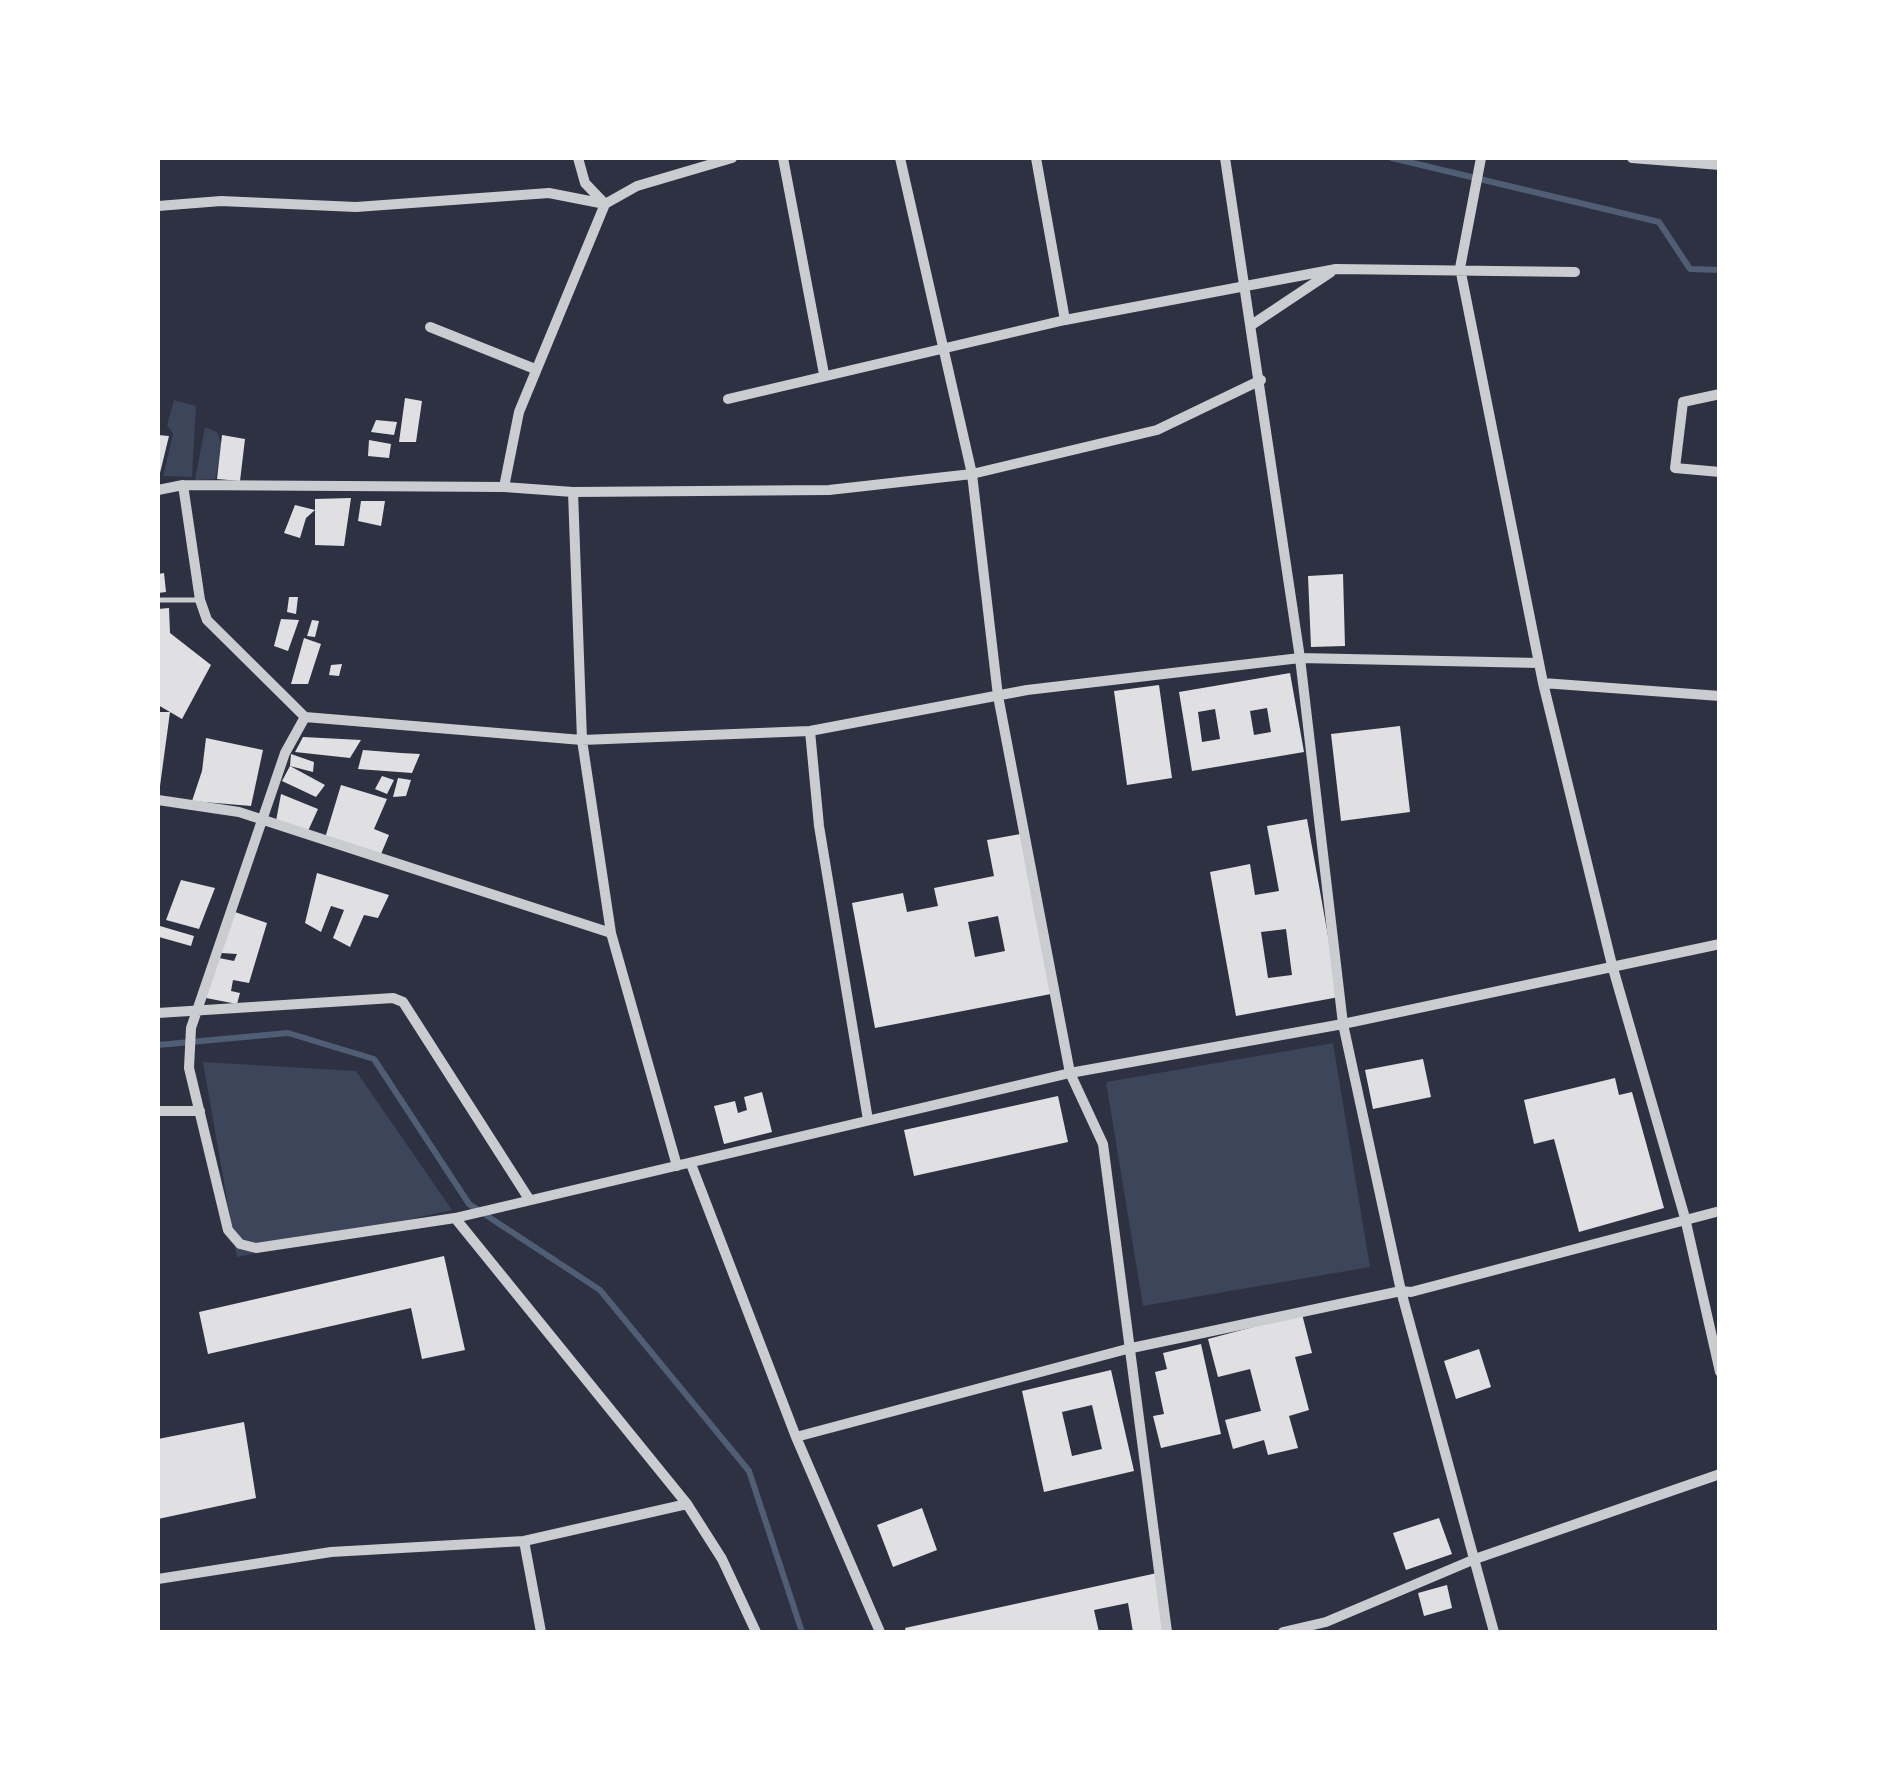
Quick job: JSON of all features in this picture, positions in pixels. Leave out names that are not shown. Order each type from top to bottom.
[{"type":"street","points":[[578,158],[585,183],[605,204]]},
{"type":"street","points":[[504,486],[519,412],[605,204],[637,186],[732,158]]},
{"type":"street","points":[[783,158],[824,374]]},
{"type":"street","points":[[900,158],[972,474],[998,696],[1070,1072],[1090,1107],[1102,1144],[1120,1259],[1126,1350],[1167,1632]]},
{"type":"street","points":[[1036,158],[1066,320]]},
{"type":"street","points":[[1225,158],[1300,658],[1342,1024],[1401,1291],[1494,1632]]},
{"type":"street","points":[[1632,158],[1720,166]]},
{"type":"street","points":[[1480,162],[1460,268],[1538,663],[1612,965],[1685,1218],[1720,1372]]},
{"type":"street","points":[[158,206],[221,201],[356,207],[549,192],[605,204]]},
{"type":"street","points":[[728,399],[1066,320],[1336,269],[1575,272]]},
{"type":"street","points":[[1252,324],[1336,269]]},
{"type":"street","points":[[430,327],[535,369]]},
{"type":"street","points":[[158,490],[183,485],[504,486],[573,492],[828,490],[972,474],[1158,430],[1260,380]]},
{"type":"street","points":[[1720,394],[1683,402],[1675,468],[1720,472]]},
{"type":"street","points":[[183,485],[200,600],[207,620],[306,717],[582,740],[810,730],[998,696],[1300,658],[1538,663]]},
{"type":"street","points":[[573,492],[582,740],[611,933],[677,1166]]},
{"type":"street","points":[[1543,683],[1720,696]]},
{"type":"street","points":[[306,717],[285,752],[191,1028],[190,1068],[228,1230],[240,1244],[256,1248],[461,1216],[1070,1072],[1342,1024],[1720,944]]},
{"type":"street","points":[[810,730],[819,826],[868,1120]]},
{"type":"street","points":[[158,800],[263,820],[611,933]]},
{"type":"street","points":[[158,1013],[393,998],[403,1002],[529,1199]]},
{"type":"street","points":[[158,1111],[200,1111]]},
{"type":"street","points":[[691,1164],[796,1437],[880,1632]]},
{"type":"street","points":[[796,1437],[1126,1350],[1411,1292],[1720,1212]]},
{"type":"street","points":[[461,1216],[687,1504],[722,1559],[756,1632]]},
{"type":"street","points":[[1282,1632],[1326,1622],[1476,1559],[1720,1474]]},
{"type":"street","points":[[158,1579],[331,1552],[524,1541],[687,1504]]},
{"type":"street","points":[[524,1541],[541,1632]]},
{"type":"lane","points":[[158,600],[200,600]]},
{"type":"shaded area","points":[[174,400],[196,406],[192,477],[163,476],[173,434],[167,425]]},
{"type":"shaded area","points":[[205,427],[217,432],[221,444],[218,467],[215,479],[195,480]]},
{"type":"shaded area","points":[[1333,1043],[1370,1267],[1143,1306],[1106,1082]]},
{"type":"shaded area","points":[[203,1062],[356,1071],[452,1210],[237,1257]]},
{"type":"building","points":[[405,398],[422,401],[416,442],[399,442]]},
{"type":"building","points":[[376,420],[397,422],[394,435],[371,432]]},
{"type":"building","points":[[158,435],[169,436],[159,477],[158,477]]},
{"type":"building","points":[[222,435],[245,439],[240,481],[217,479]]},
{"type":"building","points":[[369,440],[391,444],[389,458],[368,456]]},
{"type":"building","points":[[351,498],[344,546],[315,545],[315,499]]},
{"type":"building","points":[[361,501],[385,501],[381,526],[358,521]]},
{"type":"building","points":[[295,505],[315,510],[306,518],[300,538],[284,533]]},
{"type":"building","points":[[164,573],[166,592],[158,593],[158,574]]},
{"type":"building","points":[[1343,574],[1345,646],[1311,647],[1308,576]]},
{"type":"building","points":[[289,597],[298,597],[296,614],[287,612]]},
{"type":"building","points":[[169,608],[170,633],[211,665],[182,719],[158,705],[158,609]]},
{"type":"building","points":[[281,619],[299,620],[288,651],[274,646]]},
{"type":"building","points":[[312,620],[319,621],[315,637],[307,636]]},
{"type":"building","points":[[304,638],[321,644],[308,684],[291,684]]},
{"type":"building","points":[[342,664],[339,676],[329,675],[331,665]]},
{"type":"building","points":[[1290,673],[1304,752],[1192,771],[1179,692]],"holes":[[[1267,708],[1271,732],[1254,735],[1250,711]],[[1215,709],[1220,739],[1202,742],[1198,712]]]},
{"type":"building","points":[[1159,685],[1172,778],[1127,785],[1114,691]]},
{"type":"building","points":[[158,712],[170,712],[160,786],[158,786]]},
{"type":"building","points":[[1400,726],[1410,812],[1341,821],[1331,734]]},
{"type":"building","points":[[303,737],[361,740],[350,758],[295,752]]},
{"type":"building","points":[[206,738],[263,750],[251,806],[192,801],[202,771]]},
{"type":"building","points":[[363,750],[420,754],[412,773],[358,769]]},
{"type":"building","points":[[291,754],[314,762],[313,772],[290,766]]},
{"type":"building","points":[[290,766],[325,785],[316,797],[282,781]]},
{"type":"building","points":[[382,776],[394,780],[387,794],[375,789]]},
{"type":"building","points":[[398,778],[411,780],[406,796],[393,797]]},
{"type":"building","points":[[341,785],[387,799],[374,829],[389,835],[381,854],[325,838]]},
{"type":"building","points":[[281,794],[318,809],[308,831],[276,821]]},
{"type":"building","points":[[1307,819],[1339,997],[1236,1016],[1210,872],[1250,864],[1255,895],[1279,891],[1267,826]],"holes":[[[1286,929],[1292,975],[1268,978],[1261,932]]]},
{"type":"building","points":[[1026,833],[1056,993],[875,1028],[852,903],[903,893],[907,912],[938,906],[934,888],[994,876],[987,840]],"holes":[[[998,916],[1005,951],[975,957],[968,922]]]},
{"type":"building","points":[[317,873],[389,895],[378,918],[364,915],[350,947],[333,938],[344,910],[331,906],[321,932],[305,923]]},
{"type":"building","points":[[181,880],[215,888],[199,929],[166,920]]},
{"type":"building","points":[[232,911],[267,923],[249,983],[233,980],[231,991],[240,993],[237,1004],[206,998],[214,957],[234,961],[237,954],[221,953]]},
{"type":"building","points":[[160,926],[194,936],[191,946],[159,937]]},
{"type":"building","points":[[1423,1059],[1431,1097],[1373,1109],[1365,1070]]},
{"type":"building","points":[[1615,1078],[1619,1095],[1632,1092],[1664,1208],[1579,1232],[1554,1139],[1534,1144],[1524,1100]]},
{"type":"building","points":[[762,1092],[772,1132],[724,1144],[714,1106],[735,1101],[738,1113],[747,1110],[744,1097]]},
{"type":"building","points":[[1058,1096],[1068,1142],[914,1176],[904,1130]]},
{"type":"building","points":[[444,1256],[465,1350],[422,1359],[411,1308],[208,1354],[199,1312]]},
{"type":"building","points":[[1302,1314],[1312,1353],[1295,1357],[1309,1410],[1289,1416],[1298,1448],[1268,1455],[1264,1440],[1233,1449],[1225,1420],[1261,1411],[1250,1369],[1218,1377],[1208,1339]]},
{"type":"building","points":[[1201,1344],[1221,1434],[1161,1448],[1153,1416],[1164,1414],[1155,1372],[1167,1369],[1163,1353]]},
{"type":"building","points":[[1479,1349],[1491,1387],[1456,1399],[1444,1361]]},
{"type":"building","points":[[1111,1370],[1134,1471],[1044,1492],[1022,1391]],"holes":[[[1092,1405],[1102,1449],[1072,1456],[1062,1412]]]},
{"type":"building","points":[[244,1422],[256,1498],[158,1519],[158,1439]]},
{"type":"building","points":[[922,1508],[937,1550],[893,1567],[877,1525]]},
{"type":"building","points":[[1439,1518],[1452,1554],[1406,1570],[1393,1533]]},
{"type":"building","points":[[1157,1573],[1170,1632],[1133,1632],[1128,1603],[1094,1610],[1099,1632],[906,1632],[905,1628]]},
{"type":"building","points":[[1447,1585],[1452,1608],[1424,1616],[1418,1593]]},
{"type":"waterway","points":[[1392,158],[1659,222],[1690,269],[1720,270]]},
{"type":"waterway","points":[[158,1045],[288,1033],[374,1059],[469,1204],[600,1290],[749,1471],[802,1632]]}]
